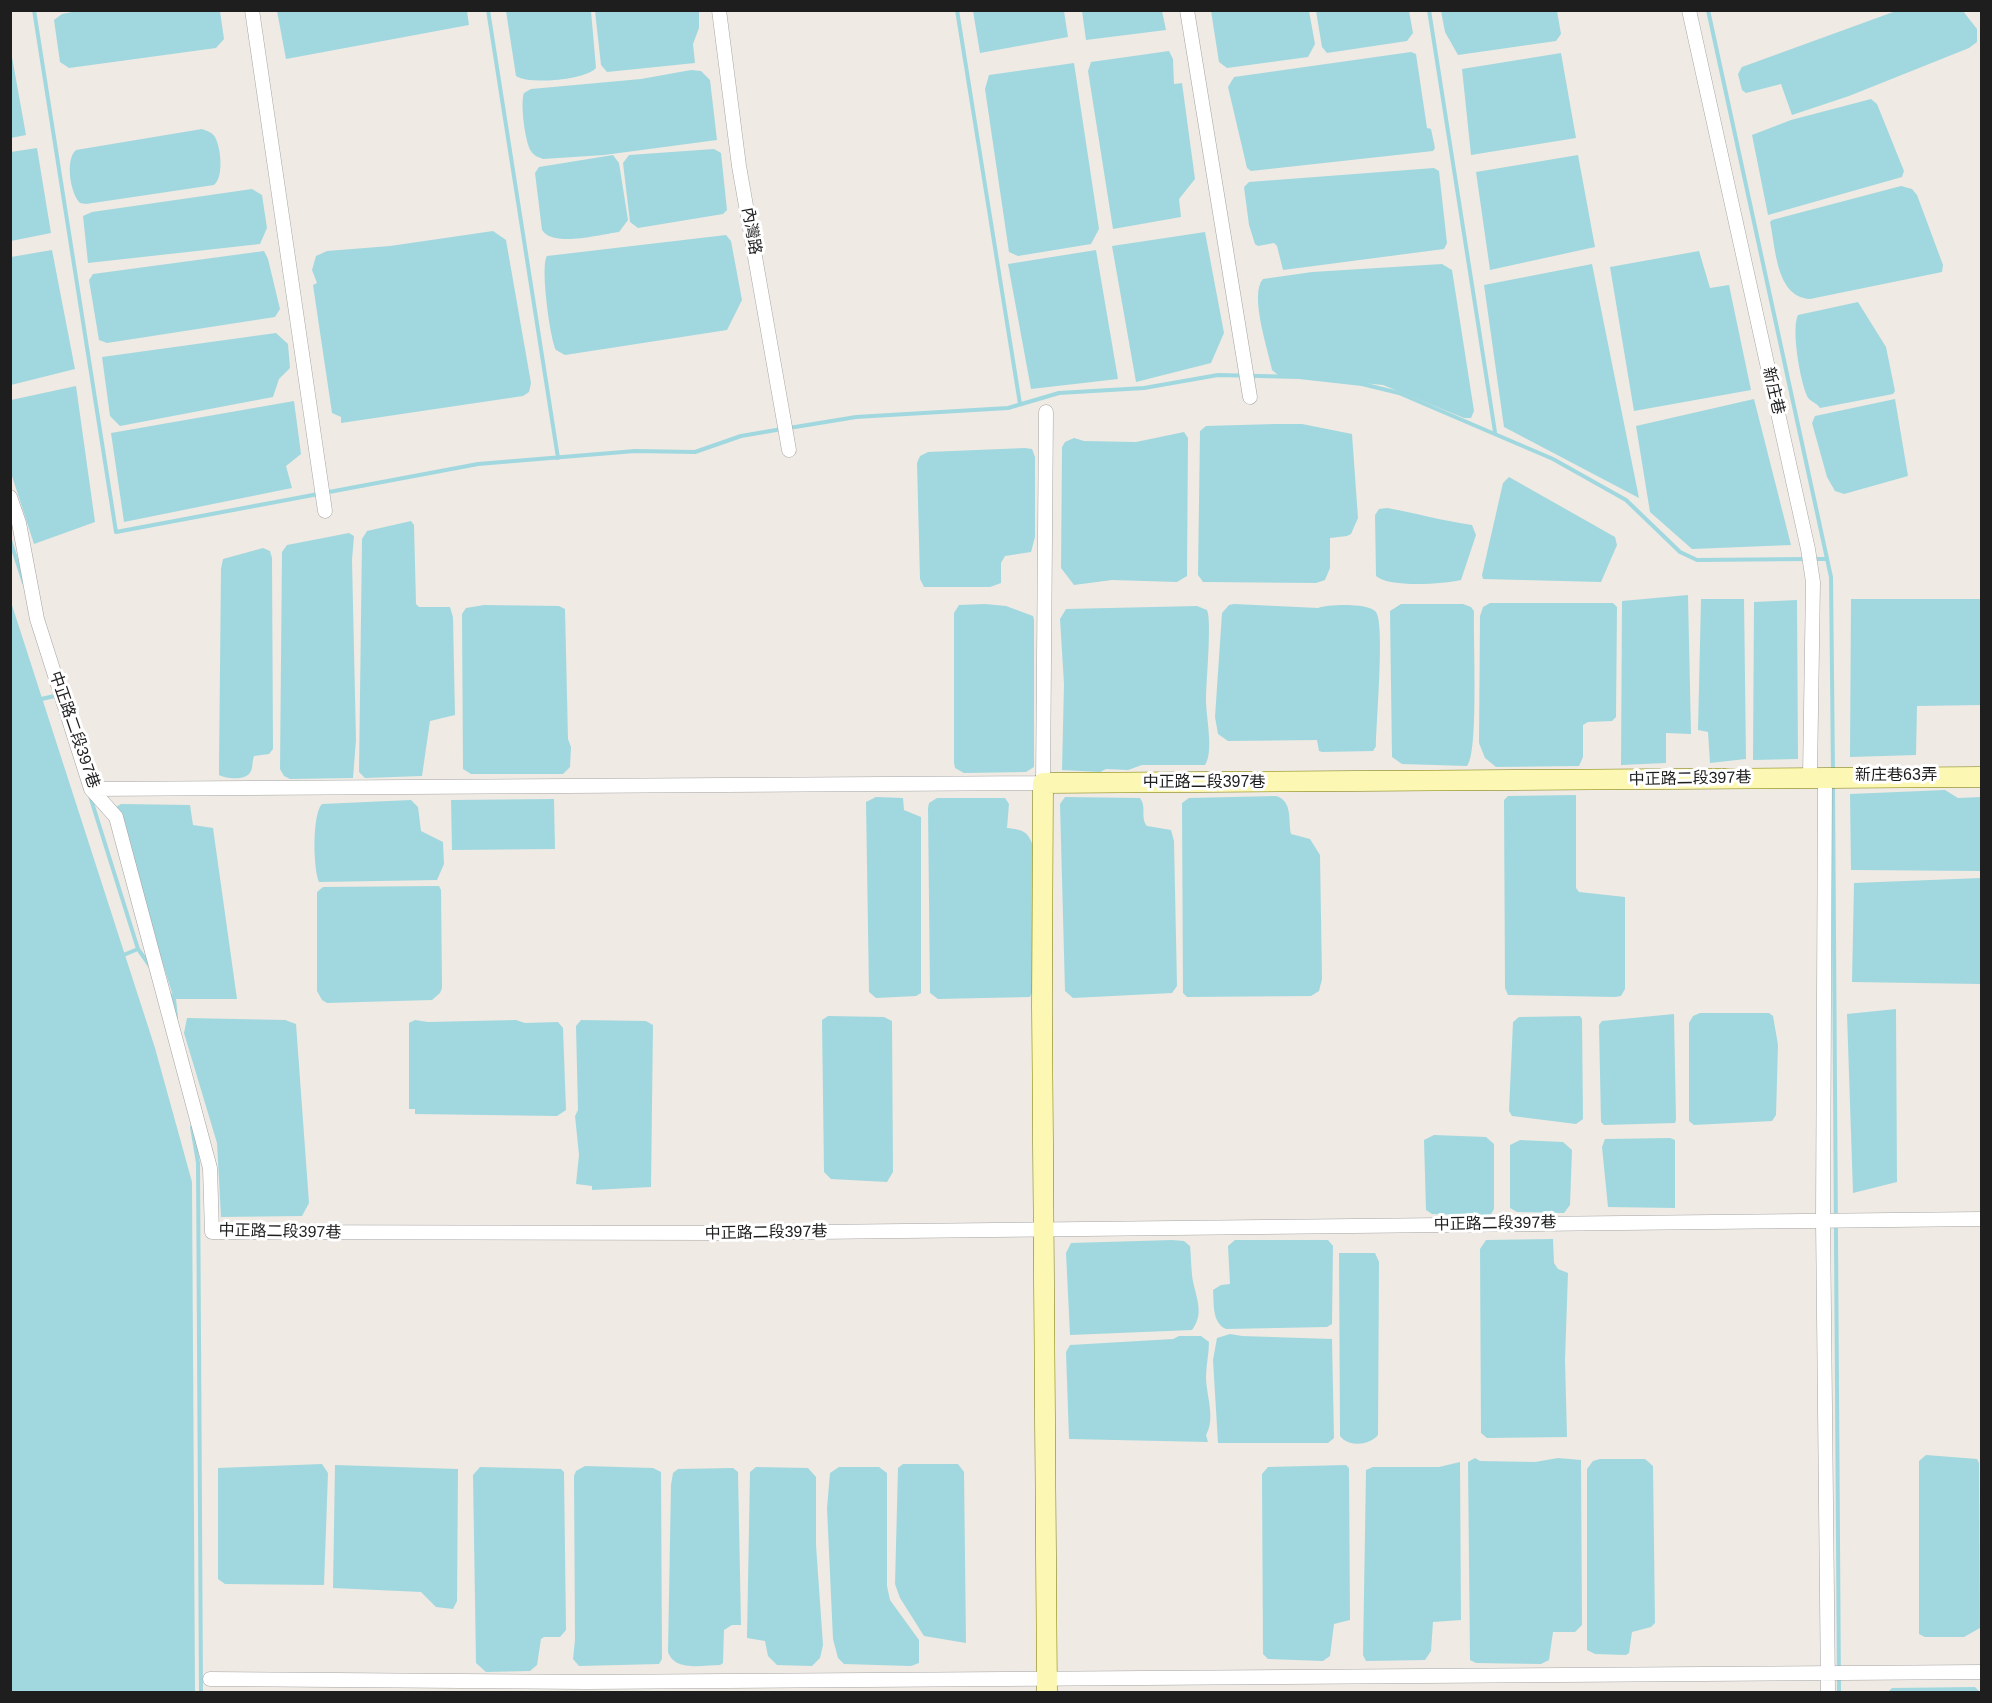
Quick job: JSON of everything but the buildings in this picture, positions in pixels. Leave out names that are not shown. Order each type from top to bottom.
[{"type":"street","points":[[252,10],[325,511]]},
{"type":"street","name":"內灣路","points":[[719,10],[740,166],[789,450]]},
{"type":"street","points":[[1187,10],[1250,397]]},
{"type":"street","name":"新庄巷","points":[[1689,10],[1808,549],[1813,582],[1818,776],[1828,1692]]},
{"type":"street","points":[[1046,412],[1042,1006],[1047,1686]]},
{"type":"street","name":"中正路二段397巷","points":[[10,497],[19,524],[37,619],[91,789],[116,817],[210,1168],[212,1232],[724,1233],[1982,1219]]},
{"type":"street","name":"新庄巷63弄","points":[[1818,776],[1982,777]]},
{"type":"street","name":"中正路二段397巷","points":[[1043,783],[1620,781],[1818,776]]},
{"type":"street","points":[[91,789],[1043,783]]},
{"type":"street","points":[[210,1679],[1047,1686],[1828,1672],[1982,1672]]},
{"type":"water","points":[[82,10],[220,11],[224,39],[216,48],[69,68],[60,62],[54,20],[62,14]]},
{"type":"water","points":[[277,11],[467,11],[469,25],[286,59]]},
{"type":"water","points":[[506,11],[591,11],[596,68],[581,76],[557,80],[532,80],[516,76]]},
{"type":"water","points":[[595,11],[699,11],[699,28],[693,44],[695,63],[607,72],[601,65]]},
{"type":"water","points":[[973,11],[1064,11],[1068,37],[980,53]]},
{"type":"water","points":[[1082,11],[1162,11],[1166,30],[1086,40]]},
{"type":"water","points":[[1211,11],[1309,11],[1315,44],[1308,57],[1227,68],[1219,62]]},
{"type":"water","points":[[1316,11],[1409,11],[1413,33],[1407,41],[1327,53],[1322,47]]},
{"type":"water","points":[[1441,11],[1557,11],[1561,34],[1556,41],[1458,55],[1445,32]]},
{"type":"water","points":[[1896,11],[1963,11],[1977,29],[1977,42],[1969,48],[1849,96],[1792,115],[1781,84],[1746,93],[1742,90],[1738,74],[1742,67]]},
{"type":"water","points":[[10,46],[26,135],[11,138],[10,138]]},
{"type":"water","points":[[1169,51],[1173,59],[1174,84],[1182,83],[1195,179],[1179,199],[1181,217],[1113,229],[1088,71],[1091,62]]},
{"type":"water","points":[[1411,52],[1416,54],[1427,128],[1431,129],[1435,148],[1433,151],[1251,171],[1247,168],[1228,87],[1234,77]]},
{"type":"water","points":[[1561,53],[1576,138],[1471,155],[1462,69]]},
{"type":"water","points":[[1074,63],[1099,229],[1091,244],[1018,256],[1009,252],[985,89],[989,75]]},
{"type":"water","points":[[691,70],[701,71],[710,80],[717,140],[604,155],[543,159],[533,154],[529,147],[525,132],[523,98],[524,93],[531,89],[641,79]]},
{"type":"water","points":[[1871,99],[1877,104],[1904,171],[1902,177],[1768,215],[1752,135],[1791,120]]},
{"type":"water","points":[[202,129],[214,135],[219,148],[221,162],[219,176],[214,185],[86,204],[80,203],[77,198],[70,176],[71,161],[76,150]]},
{"type":"water","points":[[37,148],[51,233],[11,241],[11,152]]},
{"type":"water","points":[[714,149],[721,153],[727,210],[723,214],[638,228],[630,222],[623,163],[629,155]]},
{"type":"water","points":[[613,155],[619,163],[628,220],[619,232],[566,239],[548,235],[542,230],[535,173],[539,167]]},
{"type":"water","points":[[1578,155],[1595,247],[1490,270],[1476,172]]},
{"type":"water","points":[[1434,168],[1439,171],[1447,243],[1444,249],[1283,270],[1277,246],[1274,243],[1258,246],[1255,244],[1249,225],[1244,187],[1249,182]]},
{"type":"water","points":[[1901,186],[1912,189],[1917,195],[1943,265],[1942,272],[1810,299],[1790,290],[1784,281],[1776,258],[1770,222],[1772,220]]},
{"type":"water","points":[[252,189],[262,195],[267,228],[260,244],[88,263],[83,216],[92,212]]},
{"type":"water","points":[[493,231],[506,240],[531,383],[529,392],[523,396],[341,423],[341,417],[332,413],[313,285],[317,283],[312,270],[316,256],[327,251],[390,246]]},
{"type":"water","points":[[1205,232],[1224,333],[1211,363],[1136,382],[1112,246]]},
{"type":"water","points":[[726,235],[731,241],[742,300],[727,330],[565,355],[556,350],[547,302],[545,262],[547,256]]},
{"type":"water","points":[[52,250],[75,369],[11,385],[11,257]]},
{"type":"water","points":[[1096,250],[1118,379],[1031,389],[1008,264]]},
{"type":"water","points":[[264,251],[280,309],[275,317],[107,343],[99,340],[89,280],[93,274]]},
{"type":"water","points":[[1699,251],[1710,288],[1729,285],[1751,390],[1634,411],[1610,267]]},
{"type":"water","points":[[1442,264],[1452,270],[1474,411],[1471,418],[1464,418],[1383,385],[1278,375],[1272,370],[1259,309],[1259,286],[1263,279],[1312,272]]},
{"type":"water","points":[[1592,264],[1639,498],[1504,427],[1484,285]]},
{"type":"water","points":[[1858,302],[1886,347],[1895,391],[1893,394],[1820,408],[1808,398],[1804,388],[1795,331],[1798,315]]},
{"type":"water","points":[[276,333],[288,344],[290,368],[279,379],[273,397],[120,426],[110,416],[102,357]]},
{"type":"water","points":[[76,386],[95,522],[34,544],[11,473],[11,400]]},
{"type":"water","points":[[1754,399],[1791,545],[1692,549],[1650,512],[1636,426]]},
{"type":"water","points":[[1895,399],[1908,476],[1844,494],[1835,491],[1827,477],[1812,423],[1815,416]]},
{"type":"water","points":[[294,401],[301,454],[286,466],[292,488],[124,522],[111,433]]},
{"type":"water","points":[[1302,424],[1352,434],[1358,518],[1351,534],[1330,538],[1330,568],[1325,580],[1316,583],[1203,582],[1198,575],[1200,431],[1206,426]]},
{"type":"water","points":[[1184,432],[1188,438],[1187,576],[1177,582],[1112,580],[1074,585],[1061,568],[1062,447],[1065,442],[1074,438],[1084,441],[1136,442]]},
{"type":"water","points":[[1032,449],[1035,457],[1035,537],[1031,552],[1005,556],[1001,563],[1001,583],[990,587],[924,587],[920,579],[917,463],[920,456],[928,452]]},
{"type":"water","points":[[1509,477],[1615,537],[1617,545],[1601,582],[1483,579],[1503,483]]},
{"type":"water","points":[[1387,508],[1472,525],[1476,535],[1461,580],[1430,584],[1404,584],[1383,580],[1376,576],[1375,515],[1379,509]]},
{"type":"water","points":[[411,521],[414,525],[416,604],[419,607],[450,607],[453,617],[455,715],[430,721],[422,776],[365,778],[359,772],[362,539],[367,531]]},
{"type":"water","points":[[349,533],[354,536],[352,560],[356,740],[353,778],[290,779],[284,776],[280,769],[282,552],[287,545]]},
{"type":"water","points":[[263,548],[270,551],[272,558],[273,749],[269,754],[254,756],[249,774],[236,778],[226,777],[219,775],[221,569],[223,559]]},
{"type":"water","points":[[1688,595],[1691,734],[1666,733],[1666,763],[1621,765],[1622,601]]},
{"type":"water","points":[[1701,599],[1744,599],[1746,759],[1710,763],[1708,732],[1698,730]]},
{"type":"water","points":[[1851,599],[1981,599],[1981,705],[1917,706],[1916,755],[1850,757]]},
{"type":"water","points":[[1797,600],[1798,759],[1753,760],[1754,602]]},
{"type":"water","points":[[11,602],[155,1048],[192,1182],[195,1692],[11,1692]]},
{"type":"water","points":[[1490,603],[1613,603],[1617,607],[1616,717],[1612,721],[1588,722],[1583,725],[1583,757],[1579,766],[1496,767],[1485,758],[1479,743],[1480,616],[1483,607]]},
{"type":"water","points":[[1401,604],[1463,604],[1474,611],[1474,718],[1471,757],[1467,766],[1402,764],[1392,757],[1390,611]]},
{"type":"water","points":[[484,605],[559,606],[565,609],[568,739],[571,747],[570,767],[563,774],[471,774],[463,769],[462,614],[466,608]]},
{"type":"water","points":[[959,605],[1006,606],[1033,616],[1034,620],[1034,767],[1026,772],[964,773],[955,768],[954,613]]},
{"type":"water","points":[[1229,605],[1318,608],[1348,605],[1366,607],[1376,612],[1379,620],[1380,654],[1376,746],[1373,751],[1322,752],[1319,751],[1317,740],[1228,741],[1218,734],[1215,717],[1222,613]]},
{"type":"water","points":[[1197,606],[1207,610],[1209,626],[1206,700],[1209,752],[1205,765],[1142,765],[1128,770],[1106,769],[1100,772],[1062,770],[1064,684],[1060,619],[1066,609]]},
{"type":"water","points":[[1945,790],[1958,798],[1981,797],[1981,871],[1851,870],[1850,794]]},
{"type":"water","points":[[1576,795],[1576,888],[1579,892],[1625,897],[1625,989],[1621,996],[1615,997],[1508,995],[1505,988],[1504,800],[1508,796]]},
{"type":"water","points":[[1276,796],[1285,802],[1289,812],[1291,834],[1310,839],[1320,855],[1322,979],[1319,991],[1311,996],[1187,997],[1183,993],[1182,803],[1189,798]]},
{"type":"water","points":[[876,797],[903,798],[904,810],[921,817],[921,993],[916,996],[876,998],[869,992],[866,802]]},
{"type":"water","points":[[1065,797],[1140,798],[1147,826],[1171,830],[1174,841],[1177,986],[1172,993],[1073,998],[1065,991],[1060,804]]},
{"type":"water","points":[[937,798],[1005,798],[1009,804],[1007,828],[1024,832],[1031,841],[1033,846],[1034,988],[1030,997],[938,999],[930,993],[928,808],[929,803]]},
{"type":"water","points":[[554,799],[555,849],[452,850],[451,800]]},
{"type":"water","points":[[411,800],[418,807],[421,831],[443,842],[444,864],[437,880],[319,882],[314,842],[316,818],[322,804]]},
{"type":"water","points":[[121,804],[190,805],[193,825],[213,828],[237,999],[174,999],[116,817],[116,807]]},
{"type":"water","points":[[1981,878],[1981,984],[1852,982],[1854,883]]},
{"type":"water","points":[[439,886],[441,890],[442,988],[440,993],[432,1000],[327,1003],[322,1000],[317,991],[317,892],[323,887]]},
{"type":"water","points":[[1896,1009],[1897,1182],[1853,1193],[1847,1014]]},
{"type":"water","points":[[1700,1013],[1769,1013],[1773,1016],[1778,1045],[1776,1115],[1772,1121],[1694,1125],[1689,1121],[1689,1023],[1693,1016]]},
{"type":"water","points":[[1674,1014],[1675,1123],[1604,1125],[1601,1122],[1599,1025],[1602,1021]]},
{"type":"water","points":[[828,1016],[884,1017],[892,1021],[893,1172],[887,1182],[831,1179],[824,1172],[822,1020]]},
{"type":"water","points":[[1580,1016],[1582,1019],[1583,1119],[1576,1124],[1512,1116],[1509,1111],[1513,1022],[1519,1017]]},
{"type":"water","points":[[187,1018],[285,1020],[296,1024],[309,1203],[302,1216],[221,1217],[217,1143],[184,1033]]},
{"type":"water","points":[[415,1020],[428,1022],[516,1020],[525,1023],[558,1022],[563,1028],[566,1110],[557,1116],[415,1114],[415,1109],[409,1109],[409,1023]]},
{"type":"water","points":[[581,1020],[646,1021],[653,1025],[651,1187],[592,1190],[592,1186],[576,1184],[579,1155],[575,1116],[578,1110],[576,1026]]},
{"type":"water","points":[[1434,1135],[1486,1137],[1494,1144],[1494,1209],[1490,1216],[1432,1214],[1426,1210],[1424,1140]]},
{"type":"water","points":[[1670,1138],[1675,1140],[1675,1208],[1608,1207],[1602,1147],[1605,1139]]},
{"type":"water","points":[[1520,1140],[1563,1142],[1572,1150],[1570,1205],[1564,1213],[1517,1212],[1510,1208],[1510,1145]]},
{"type":"water","points":[[1553,1239],[1554,1263],[1558,1269],[1568,1273],[1565,1360],[1567,1437],[1487,1438],[1481,1433],[1480,1249],[1486,1240]]},
{"type":"water","points":[[1235,1240],[1328,1240],[1333,1246],[1332,1324],[1327,1327],[1226,1329],[1221,1326],[1216,1318],[1213,1290],[1221,1285],[1230,1284],[1228,1246]]},
{"type":"water","points":[[1184,1241],[1190,1246],[1192,1275],[1199,1310],[1192,1330],[1070,1335],[1066,1253],[1071,1243]]},
{"type":"water","points":[[1339,1253],[1375,1253],[1379,1262],[1378,1435],[1374,1439],[1359,1444],[1348,1442],[1340,1436]]},
{"type":"water","points":[[1230,1334],[1332,1339],[1334,1438],[1328,1443],[1218,1443],[1213,1360],[1217,1338]]},
{"type":"water","points":[[1179,1336],[1201,1336],[1209,1342],[1206,1377],[1210,1414],[1206,1435],[1208,1442],[1069,1439],[1066,1352],[1070,1345],[1173,1339]]},
{"type":"water","points":[[1926,1455],[1977,1459],[1979,1463],[1980,1628],[1964,1637],[1925,1637],[1919,1634],[1919,1461]]},
{"type":"water","points":[[1475,1458],[1480,1461],[1535,1462],[1558,1458],[1581,1460],[1582,1625],[1575,1632],[1553,1632],[1549,1660],[1541,1664],[1476,1663],[1470,1660],[1468,1462]]},
{"type":"water","points":[[1645,1459],[1653,1466],[1655,1623],[1651,1627],[1632,1632],[1629,1653],[1626,1655],[1595,1654],[1587,1650],[1587,1469],[1593,1461]]},
{"type":"water","points":[[1460,1462],[1461,1620],[1433,1622],[1431,1651],[1425,1660],[1366,1661],[1363,1655],[1366,1470],[1373,1467],[1439,1467]]},
{"type":"water","points":[[322,1464],[328,1473],[324,1585],[225,1584],[218,1579],[218,1468]]},
{"type":"water","points":[[903,1464],[958,1464],[964,1472],[966,1643],[924,1636],[900,1598],[895,1584],[898,1468]]},
{"type":"water","points":[[335,1465],[458,1469],[457,1601],[453,1609],[436,1607],[421,1592],[333,1588]]},
{"type":"water","points":[[1346,1465],[1349,1468],[1350,1620],[1334,1624],[1330,1656],[1323,1661],[1268,1659],[1263,1654],[1262,1474],[1268,1467]]},
{"type":"water","points":[[585,1466],[653,1468],[661,1472],[662,1659],[659,1664],[579,1666],[573,1659],[575,1640],[574,1476],[576,1471]]},
{"type":"water","points":[[480,1467],[561,1469],[564,1472],[566,1630],[560,1637],[541,1639],[537,1665],[530,1671],[486,1672],[476,1663],[473,1475]]},
{"type":"water","points":[[756,1467],[808,1468],[816,1477],[816,1545],[823,1645],[820,1658],[812,1666],[777,1665],[768,1656],[765,1641],[747,1638],[750,1472]]},
{"type":"water","points":[[839,1467],[879,1467],[887,1473],[887,1586],[890,1600],[919,1640],[919,1663],[911,1666],[844,1664],[838,1658],[833,1639],[827,1508],[830,1473]]},
{"type":"water","points":[[733,1468],[738,1472],[741,1625],[732,1625],[724,1630],[723,1663],[720,1665],[683,1665],[672,1658],[668,1652],[671,1485],[673,1473],[678,1469]]},
{"type":"water","points":[[1975,1687],[1980,1692],[1888,1692],[1892,1688]]},
{"type":"waterway","points":[[34,10],[116,532],[478,464],[635,451],[695,452],[741,436],[782,429]]},
{"type":"waterway","points":[[488,10],[558,458]]},
{"type":"waterway","points":[[957,10],[1020,404]]},
{"type":"waterway","points":[[1429,10],[1495,432]]},
{"type":"waterway","points":[[1708,10],[1831,577],[1833,771]]},
{"type":"waterway","points":[[789,428],[856,417],[1008,408],[1059,393],[1144,388],[1218,375],[1299,377],[1362,384],[1399,393],[1553,459],[1626,500],[1680,552],[1697,560],[1805,559]]},
{"type":"waterway","points":[[10,540],[24,583]]},
{"type":"waterway","points":[[1813,559],[1827,559]]},
{"type":"waterway","points":[[37,700],[59,695]]},
{"type":"waterway","points":[[1833,784],[1839,1692]]},
{"type":"waterway","points":[[90,796],[138,949],[150,966]]},
{"type":"waterway","points":[[121,956],[138,949]]},
{"type":"waterway","points":[[168,992],[174,999],[176,1018]]},
{"type":"waterway","points":[[192,1127],[198,1163],[201,1692]]}]
